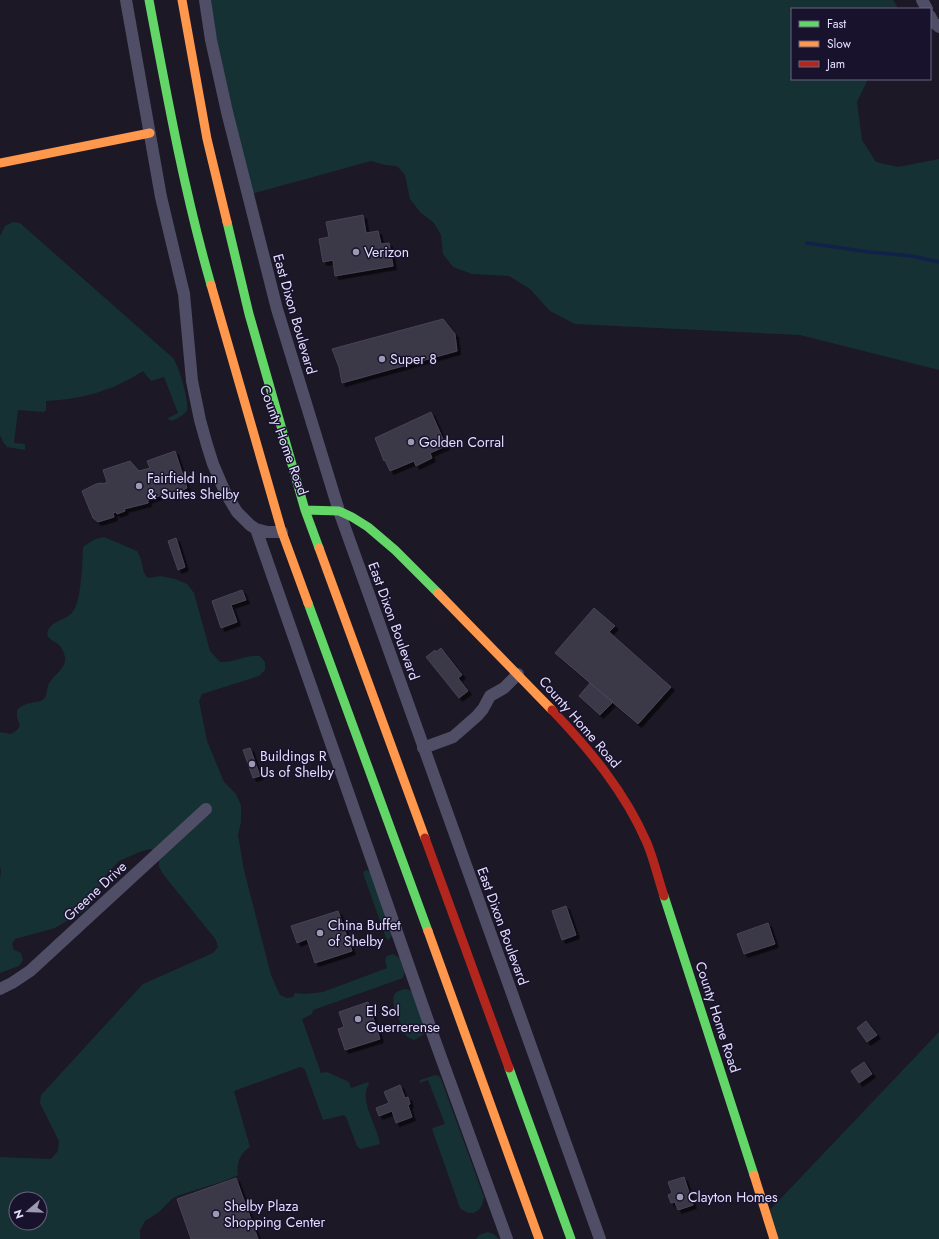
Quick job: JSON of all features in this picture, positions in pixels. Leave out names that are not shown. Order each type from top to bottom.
[{"type":"main road","points":[[149,0],[179,158],[199,243],[282,532],[477,1066],[538,1239]]},
{"type":"main road","points":[[182,0],[207,139],[234,254],[263,365],[305,510],[571,1239]]},
{"type":"main road","points":[[0,163],[150,132]]},
{"type":"main road","name":"County Home Road","points":[[232,358],[243,372],[249,386]]},
{"type":"main road","name":"County Home Road","points":[[296,508],[305,510],[339,511],[368,527],[395,550],[579,738],[610,777],[628,805],[647,844],[684,955],[774,1239]]},
{"type":"main road","points":[[282,532],[295,533]]},
{"type":"main road","points":[[369,710],[377,730],[388,738]]},
{"type":"street","points":[[126,0],[161,197],[186,304],[192,374],[200,420],[213,464],[227,497],[243,519],[256,529],[267,532],[282,532]]},
{"type":"street","name":"East Dixon Boulevard","points":[[205,0],[211,40],[227,112],[277,309],[339,511],[600,1239]]},
{"type":"street","points":[[931,18],[939,27]]},
{"type":"street","points":[[256,529],[372,862],[507,1239]]},
{"type":"street","points":[[423,748],[453,737],[477,716],[483,709],[490,696],[504,688],[518,674]]},
{"type":"street","name":"Greene Drive","points":[[0,988],[12,983],[30,971],[206,809]]},
{"type":"green space","points":[[205,0],[893,0],[897,8],[791,8],[791,80],[868,80],[857,102],[862,140],[876,162],[898,167],[939,159],[939,370],[800,335],[575,324],[550,311],[530,289],[509,276],[472,274],[453,267],[443,254],[441,235],[434,223],[420,212],[410,199],[405,175],[397,166],[385,165],[371,161],[248,195]]},
{"type":"green space","points":[[13,222],[20,223],[173,358],[178,368],[185,391],[187,410],[184,414],[174,420],[169,420],[168,418],[178,413],[164,377],[151,381],[143,371],[120,384],[97,393],[46,401],[46,410],[44,412],[18,410],[14,443],[25,444],[25,450],[7,447],[0,435],[0,236],[5,226]]},
{"type":"green space","points":[[104,537],[137,551],[144,572],[148,578],[160,576],[175,579],[187,584],[194,593],[210,651],[220,662],[245,657],[260,656],[265,662],[265,670],[259,676],[202,694],[199,701],[207,741],[224,782],[236,794],[241,805],[241,822],[238,835],[244,870],[271,975],[280,995],[287,998],[293,997],[295,993],[305,994],[323,992],[387,968],[385,960],[387,956],[393,954],[400,958],[405,971],[403,978],[313,1010],[312,1014],[302,1019],[321,1073],[327,1072],[349,1082],[351,1088],[368,1082],[369,1084],[366,1090],[367,1106],[379,1137],[380,1144],[360,1149],[357,1146],[344,1115],[323,1120],[305,1070],[300,1067],[234,1091],[250,1147],[241,1156],[238,1167],[238,1175],[173,1198],[159,1212],[145,1221],[140,1230],[140,1239],[0,1239],[0,1157],[51,1159],[58,1151],[59,1141],[40,1103],[41,1095],[143,984],[213,953],[218,947],[216,940],[163,874],[159,867],[159,857],[151,849],[142,851],[119,861],[107,874],[87,909],[55,928],[15,939],[12,944],[14,950],[21,953],[23,960],[19,966],[0,973],[0,732],[11,734],[17,730],[20,726],[17,717],[17,710],[29,703],[44,699],[49,684],[64,664],[64,652],[58,644],[49,638],[47,634],[52,625],[72,613],[78,600],[81,582],[83,547],[95,539]]},
{"type":"green space","points":[[366,870],[370,872],[392,932],[392,936],[388,940],[363,873]]},
{"type":"green space","points":[[405,989],[410,990],[413,994],[425,1029],[423,1035],[414,1040],[407,1037],[405,1034],[393,999],[395,994]]},
{"type":"green space","points":[[939,1032],[939,1239],[774,1239],[766,1214]]},
{"type":"green space","points":[[435,1075],[439,1076],[441,1079],[484,1197],[479,1210],[476,1212],[469,1213],[460,1208],[432,1129],[445,1124],[428,1080],[419,1083],[420,1080]]},
{"type":"green space","points":[[488,1232],[499,1239],[476,1239],[479,1235]]},
{"type":"building","name":"Verizon","points":[[363,215],[366,233],[378,231],[381,244],[389,243],[393,266],[335,276],[333,260],[323,262],[319,239],[329,237],[326,222]]},
{"type":"building","name":"Super 8","points":[[443,319],[455,334],[457,351],[342,383],[339,367],[332,349]]},
{"type":"building","name":"Golden Corral","points":[[431,412],[446,446],[430,453],[432,458],[416,466],[414,461],[390,471],[385,460],[384,461],[375,438]]},
{"type":"building","name":"Fairfield Inn & Suites Shelby","points":[[175,451],[187,488],[169,496],[168,493],[150,499],[148,500],[148,503],[124,509],[125,511],[117,514],[116,512],[113,513],[114,517],[98,522],[93,518],[82,491],[96,484],[103,484],[107,482],[103,470],[130,461],[139,471],[150,468],[147,461]]},
{"type":"building","points":[[176,538],[185,567],[178,570],[168,541]]},
{"type":"building","points":[[242,590],[246,600],[231,605],[237,622],[221,628],[212,601]]},
{"type":"building","points":[[594,608],[615,626],[609,632],[671,687],[638,724],[555,653]]},
{"type":"building","points":[[441,648],[462,675],[458,678],[468,691],[459,698],[426,657],[435,650],[436,652]]},
{"type":"building","points":[[590,683],[613,702],[600,715],[579,696]]},
{"type":"building","points":[[250,748],[260,776],[253,778],[243,750]]},
{"type":"building","points":[[566,906],[576,935],[562,940],[552,911]]},
{"type":"building","name":"China Buffet of Shelby","points":[[338,911],[352,951],[315,963],[307,939],[297,943],[291,926]]},
{"type":"building","points":[[768,923],[775,944],[744,954],[737,934]]},
{"type":"building","name":"El Sol Guerrerense","points":[[368,1002],[380,1039],[345,1050],[338,1029],[344,1027],[339,1012]]},
{"type":"building","points":[[866,1021],[877,1035],[867,1042],[857,1028]]},
{"type":"building","points":[[864,1062],[872,1074],[859,1083],[851,1071]]},
{"type":"building","points":[[400,1085],[405,1098],[408,1097],[410,1104],[408,1105],[412,1117],[396,1123],[392,1111],[379,1116],[376,1108],[389,1103],[384,1092]]},
{"type":"building","points":[[684,1177],[693,1205],[678,1210],[675,1202],[671,1203],[668,1195],[672,1193],[668,1182]]},
{"type":"building","name":"Shelby Plaza Shopping Center","points":[[236,1178],[258,1239],[191,1239],[177,1199]]},
{"type":"waterway","points":[[807,243],[869,252],[912,256],[939,262]]},
{"type":"traffic: fast","points":[[149,0],[184,179],[211,285]]},
{"type":"traffic: fast","points":[[227,222],[249,314],[305,510],[319,548]]},
{"type":"traffic: fast","points":[[305,510],[339,511],[352,517],[368,527],[395,550],[438,593]]},
{"type":"traffic: fast","points":[[308,603],[428,931]]},
{"type":"traffic: fast","points":[[664,896],[754,1175]]},
{"type":"traffic: fast","points":[[509,1068],[571,1239]]},
{"type":"traffic: slow","points":[[182,0],[207,139],[227,222]]},
{"type":"traffic: slow","points":[[0,163],[150,133]]},
{"type":"traffic: slow","points":[[211,285],[282,532],[308,603]]},
{"type":"traffic: slow","points":[[319,548],[425,838]]},
{"type":"traffic: slow","points":[[438,593],[552,710]]},
{"type":"traffic: slow","points":[[428,931],[539,1239]]},
{"type":"traffic: slow","points":[[754,1175],[774,1239]]},
{"type":"traffic: jam","points":[[552,710],[580,740],[606,772],[628,806],[647,843],[664,896]]},
{"type":"traffic: jam","points":[[425,838],[509,1068]]},
{"type":"place","name":"Verizon","points":[[356,252]]},
{"type":"place","name":"Super 8","points":[[382,359]]},
{"type":"place","name":"Golden Corral","points":[[411,442]]},
{"type":"place","name":"Fairfield Inn & Suites Shelby","points":[[139,486]]},
{"type":"place","name":"Buildings R Us of Shelby","points":[[252,764]]},
{"type":"place","name":"China Buffet of Shelby","points":[[320,933]]},
{"type":"place","name":"El Sol Guerrerense","points":[[358,1019]]},
{"type":"place","name":"Clayton Homes","points":[[680,1197]]},
{"type":"place","name":"Shelby Plaza Shopping Center","points":[[216,1214]]}]
